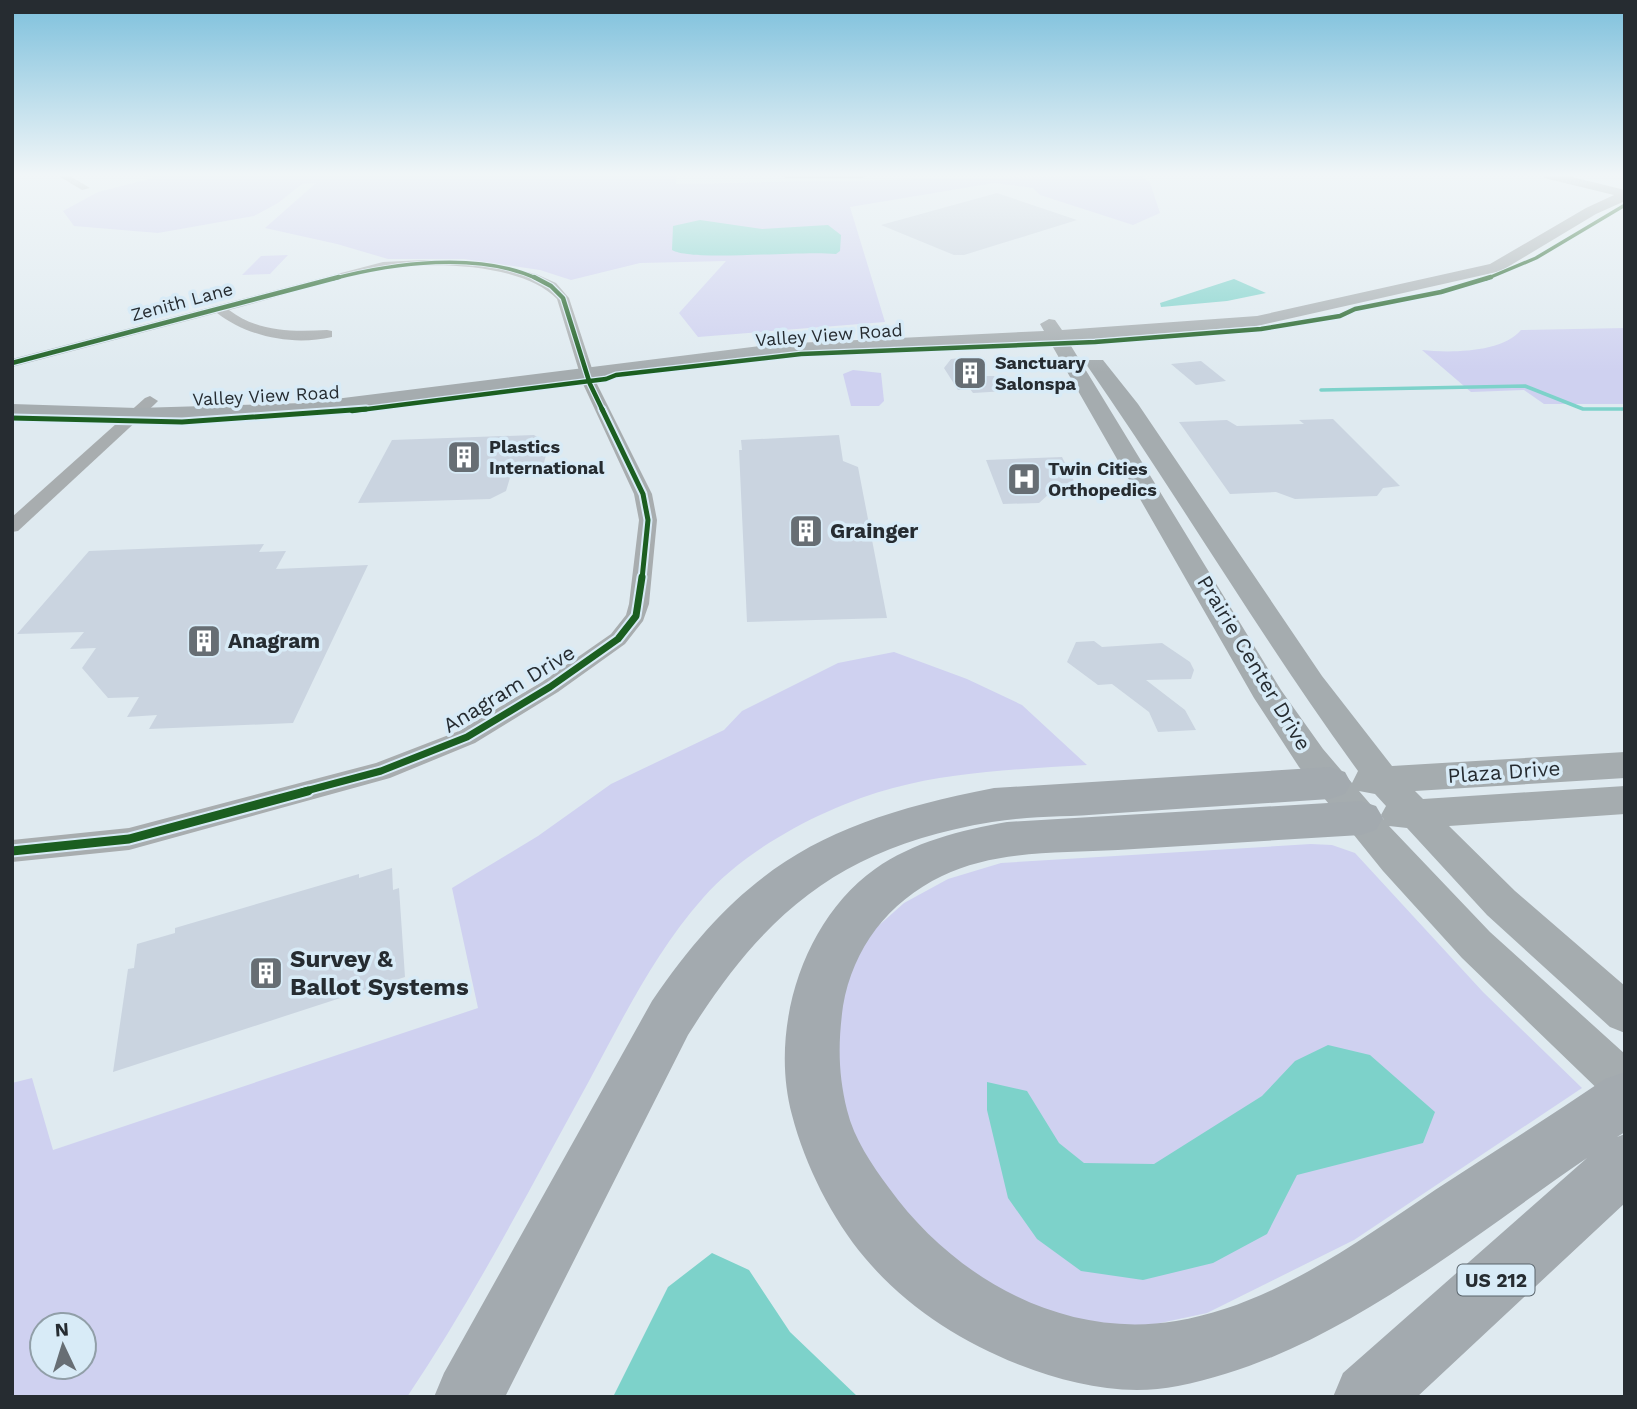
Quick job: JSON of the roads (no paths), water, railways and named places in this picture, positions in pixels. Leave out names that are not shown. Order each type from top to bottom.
[{"type":"highway","points":[[1372,799],[991,841],[927,862],[899,877],[874,897],[841,939],[828,965],[816,1002],[811,1062],[817,1100],[830,1143],[874,1224],[912,1264],[967,1308],[1022,1336],[1079,1354],[1135,1358],[1190,1350],[1250,1332],[1384,1260],[1625,1099]]},
{"type":"highway","points":[[468,1397],[551,1249],[670,1018],[708,962],[747,916],[785,884],[863,839],[949,812],[994,805],[1372,799]]},
{"type":"highway","name":"US 212","points":[[1367,1397],[1625,1163]]},
{"type":"main road","name":"Valley View Road","points":[[12,410],[142,408],[275,412],[345,405],[584,368],[1211,315],[1299,302],[1462,264],[1513,241]]},
{"type":"main road","name":"Valley View Road","points":[[1062,329],[1257,321],[1448,281],[1518,259],[1544,241]]},
{"type":"main road","name":"Prairie Center Drive","points":[[1062,329],[1270,698],[1372,799],[1501,903],[1625,1013]]},
{"type":"main road","name":"Prairie Center Drive","points":[[1062,329],[1145,432],[1311,684],[1372,799],[1476,945],[1625,1084]]},
{"type":"main road","name":"Valley View Road","points":[[12,394],[142,408]]},
{"type":"main road","name":"Plaza Drive","points":[[1372,799],[1625,765]]},
{"type":"main road","name":"Plaza Drive","points":[[1372,799],[1625,800]]},
{"type":"street","name":"Zenith Lane","points":[[12,363],[383,266],[428,262],[531,276],[558,288],[584,368]]},
{"type":"street","points":[[219,309],[233,320],[262,332],[283,335],[327,334]]},
{"type":"street","name":"Anagram Drive","points":[[12,851],[97,845],[129,839],[381,771],[467,737],[607,649],[636,616],[642,589],[648,520],[643,494],[584,368]]},
{"type":"street","points":[[12,527],[142,408]]},
{"type":"waterway","points":[[1321,390],[1525,386],[1583,409],[1625,409]]},
{"type":"place","name":"Sanctuary Salonspa","points":[[970,373]]},
{"type":"place","name":"Plastics International","points":[[464,457]]},
{"type":"place","name":"Twin Cities Orthopedics","points":[[1024,479]]},
{"type":"place","name":"Grainger","points":[[806,531]]},
{"type":"place","name":"Anagram","points":[[204,641]]},
{"type":"place","name":"Survey & Ballot Systems","points":[[266,973]]}]
